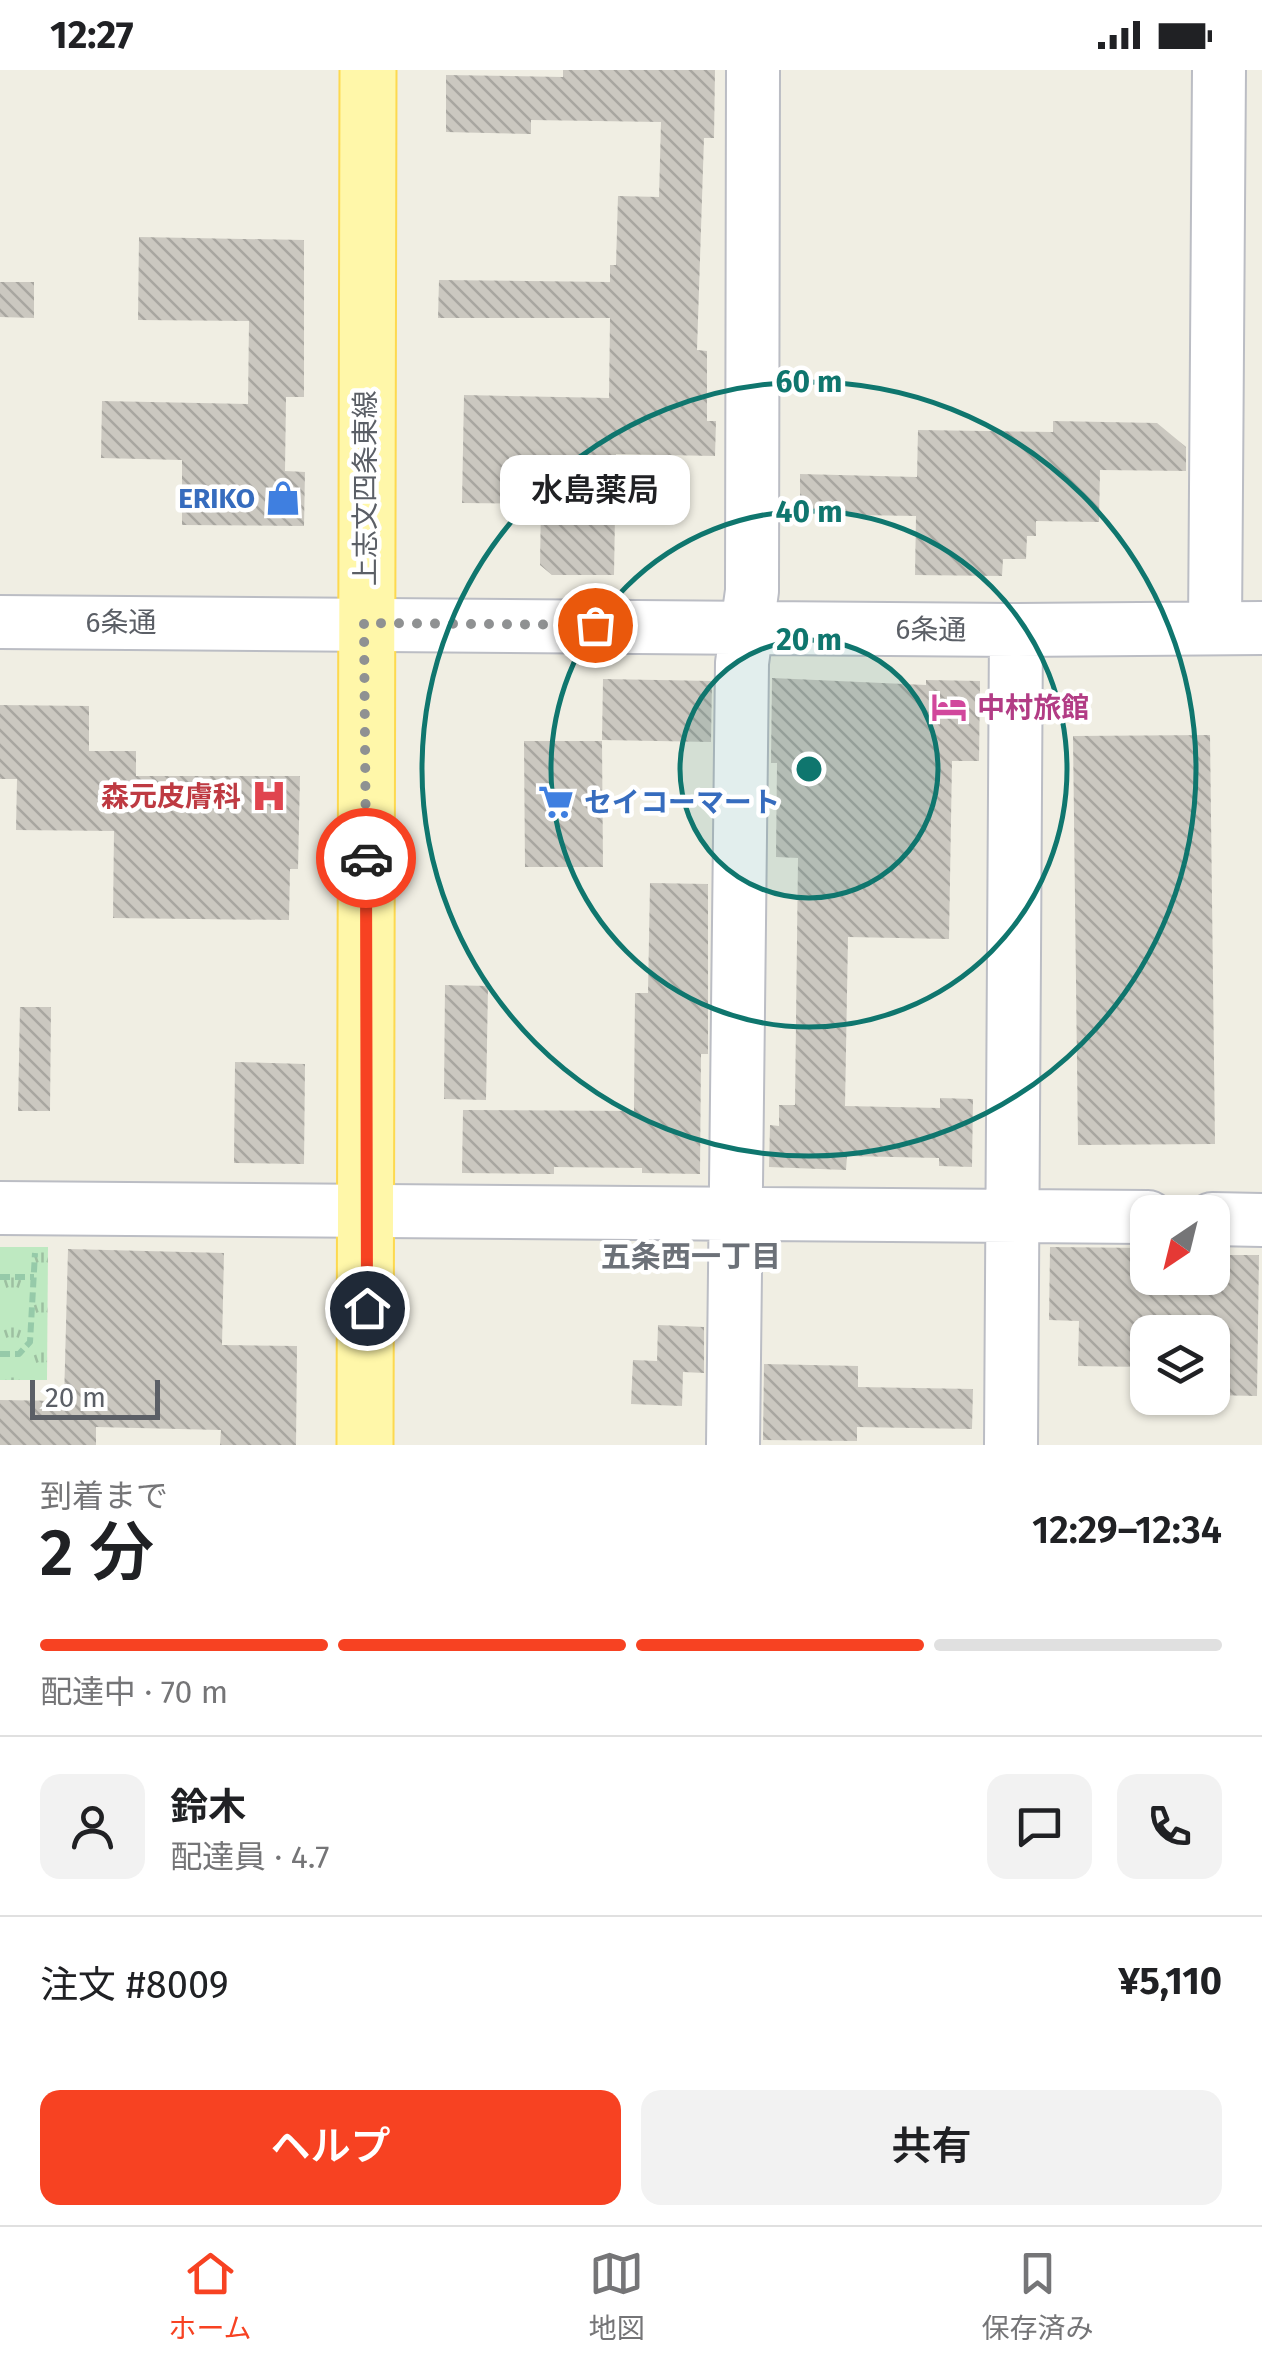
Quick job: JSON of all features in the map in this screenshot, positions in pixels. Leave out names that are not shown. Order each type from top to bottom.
[{"type":"main road","name":"上志文四条東線","points":[[365,1445],[368,70]]},
{"type":"street","points":[[734,1445],[742,663],[752,591],[752,70]]},
{"type":"street","points":[[1220,70],[1239,628]]},
{"type":"street","name":"6条通","points":[[0,622],[1016,630],[1239,628]]},
{"type":"street","points":[[1011,1445],[1016,630]]},
{"type":"street","points":[[18,1209],[1130,1217]]},
{"type":"street","points":[[1230,1219],[1262,1220]]},
{"type":"path","points":[[0,1354],[19,1354],[30,1342],[34,1277],[18,1209]]},
{"type":"path","points":[[0,1278],[34,1277]]},
{"type":"green space","points":[[0,1247],[48,1247],[47,1380],[0,1380]]},
{"type":"building","points":[[563,70],[715,70],[714,138],[704,138],[697,350],[707,351],[707,421],[716,421],[715,456],[616,454],[614,575],[552,575],[540,565],[541,504],[462,503],[464,395],[609,398],[610,318],[438,318],[439,280],[610,282],[610,265],[616,265],[618,196],[659,197],[661,122],[531,120],[531,134],[446,132],[446,75],[563,77]]},
{"type":"building","points":[[139,237],[304,240],[304,397],[286,397],[285,471],[305,472],[304,526],[182,525],[182,460],[101,458],[102,401],[248,404],[249,321],[138,320]]},
{"type":"building","points":[[0,282],[34,282],[34,318],[0,317]]},
{"type":"building","points":[[1053,421],[1157,423],[1186,447],[1186,471],[1100,470],[1099,522],[1036,521],[1036,536],[1027,536],[1026,559],[1003,559],[1002,576],[915,575],[916,516],[800,514],[800,474],[917,477],[918,430],[1053,432]]},
{"type":"building","points":[[772,678],[926,685],[926,680],[980,681],[979,761],[952,761],[949,939],[848,937],[845,1106],[940,1108],[940,1098],[973,1099],[972,1167],[939,1166],[939,1158],[847,1156],[846,1170],[769,1167],[770,1125],[779,1126],[779,1105],[795,1105],[798,858],[776,857],[777,763],[771,763]]},
{"type":"building","points":[[603,679],[712,681],[711,742],[602,740]]},
{"type":"building","points":[[0,705],[89,706],[89,751],[136,751],[136,776],[300,776],[298,869],[290,869],[289,920],[113,918],[114,831],[16,830],[17,779],[0,779]]},
{"type":"building","points":[[1210,735],[1215,1144],[1078,1145],[1073,736]]},
{"type":"building","points":[[524,741],[602,741],[603,867],[525,867]]},
{"type":"building","points":[[650,883],[708,884],[708,1054],[701,1054],[700,1174],[642,1173],[642,1168],[554,1167],[554,1174],[462,1173],[463,1110],[634,1111],[635,993],[648,993]]},
{"type":"building","points":[[445,985],[488,986],[486,1100],[444,1099]]},
{"type":"building","points":[[20,1007],[51,1007],[50,1111],[18,1111]]},
{"type":"building","points":[[235,1062],[305,1064],[304,1164],[234,1163]]},
{"type":"building","points":[[1050,1247],[1130,1248],[1130,1295],[1230,1295],[1230,1255],[1259,1255],[1257,1396],[1230,1395],[1230,1315],[1130,1315],[1130,1367],[1078,1366],[1079,1321],[1049,1320]]},
{"type":"building","points":[[68,1249],[224,1253],[222,1345],[297,1346],[296,1445],[220,1445],[221,1430],[96,1427],[96,1445],[0,1445],[0,1400],[64,1401]]},
{"type":"building","points":[[658,1325],[704,1327],[704,1373],[683,1372],[682,1406],[631,1404],[633,1360],[657,1361]]},
{"type":"building","points":[[764,1364],[858,1366],[858,1387],[973,1389],[972,1429],[857,1427],[857,1441],[763,1440]]},
{"type":"way so far","points":[[366,858],[364,623],[595,625]]},
{"type":"place","name":"ERIKO","points":[[283,498]]},
{"type":"place","name":"水島薬局","points":[[595,625]]},
{"type":"place","name":"中村旅館","points":[[949,707]]},
{"type":"place","name":"森元皮膚科","points":[[269,796]]},
{"type":"place","name":"セイコーマート","points":[[556,802]]},
{"type":"district","name":"五条西一丁目","points":[[691,1257]]},
{"type":"route","points":[[366,858],[367,1308]]}]
